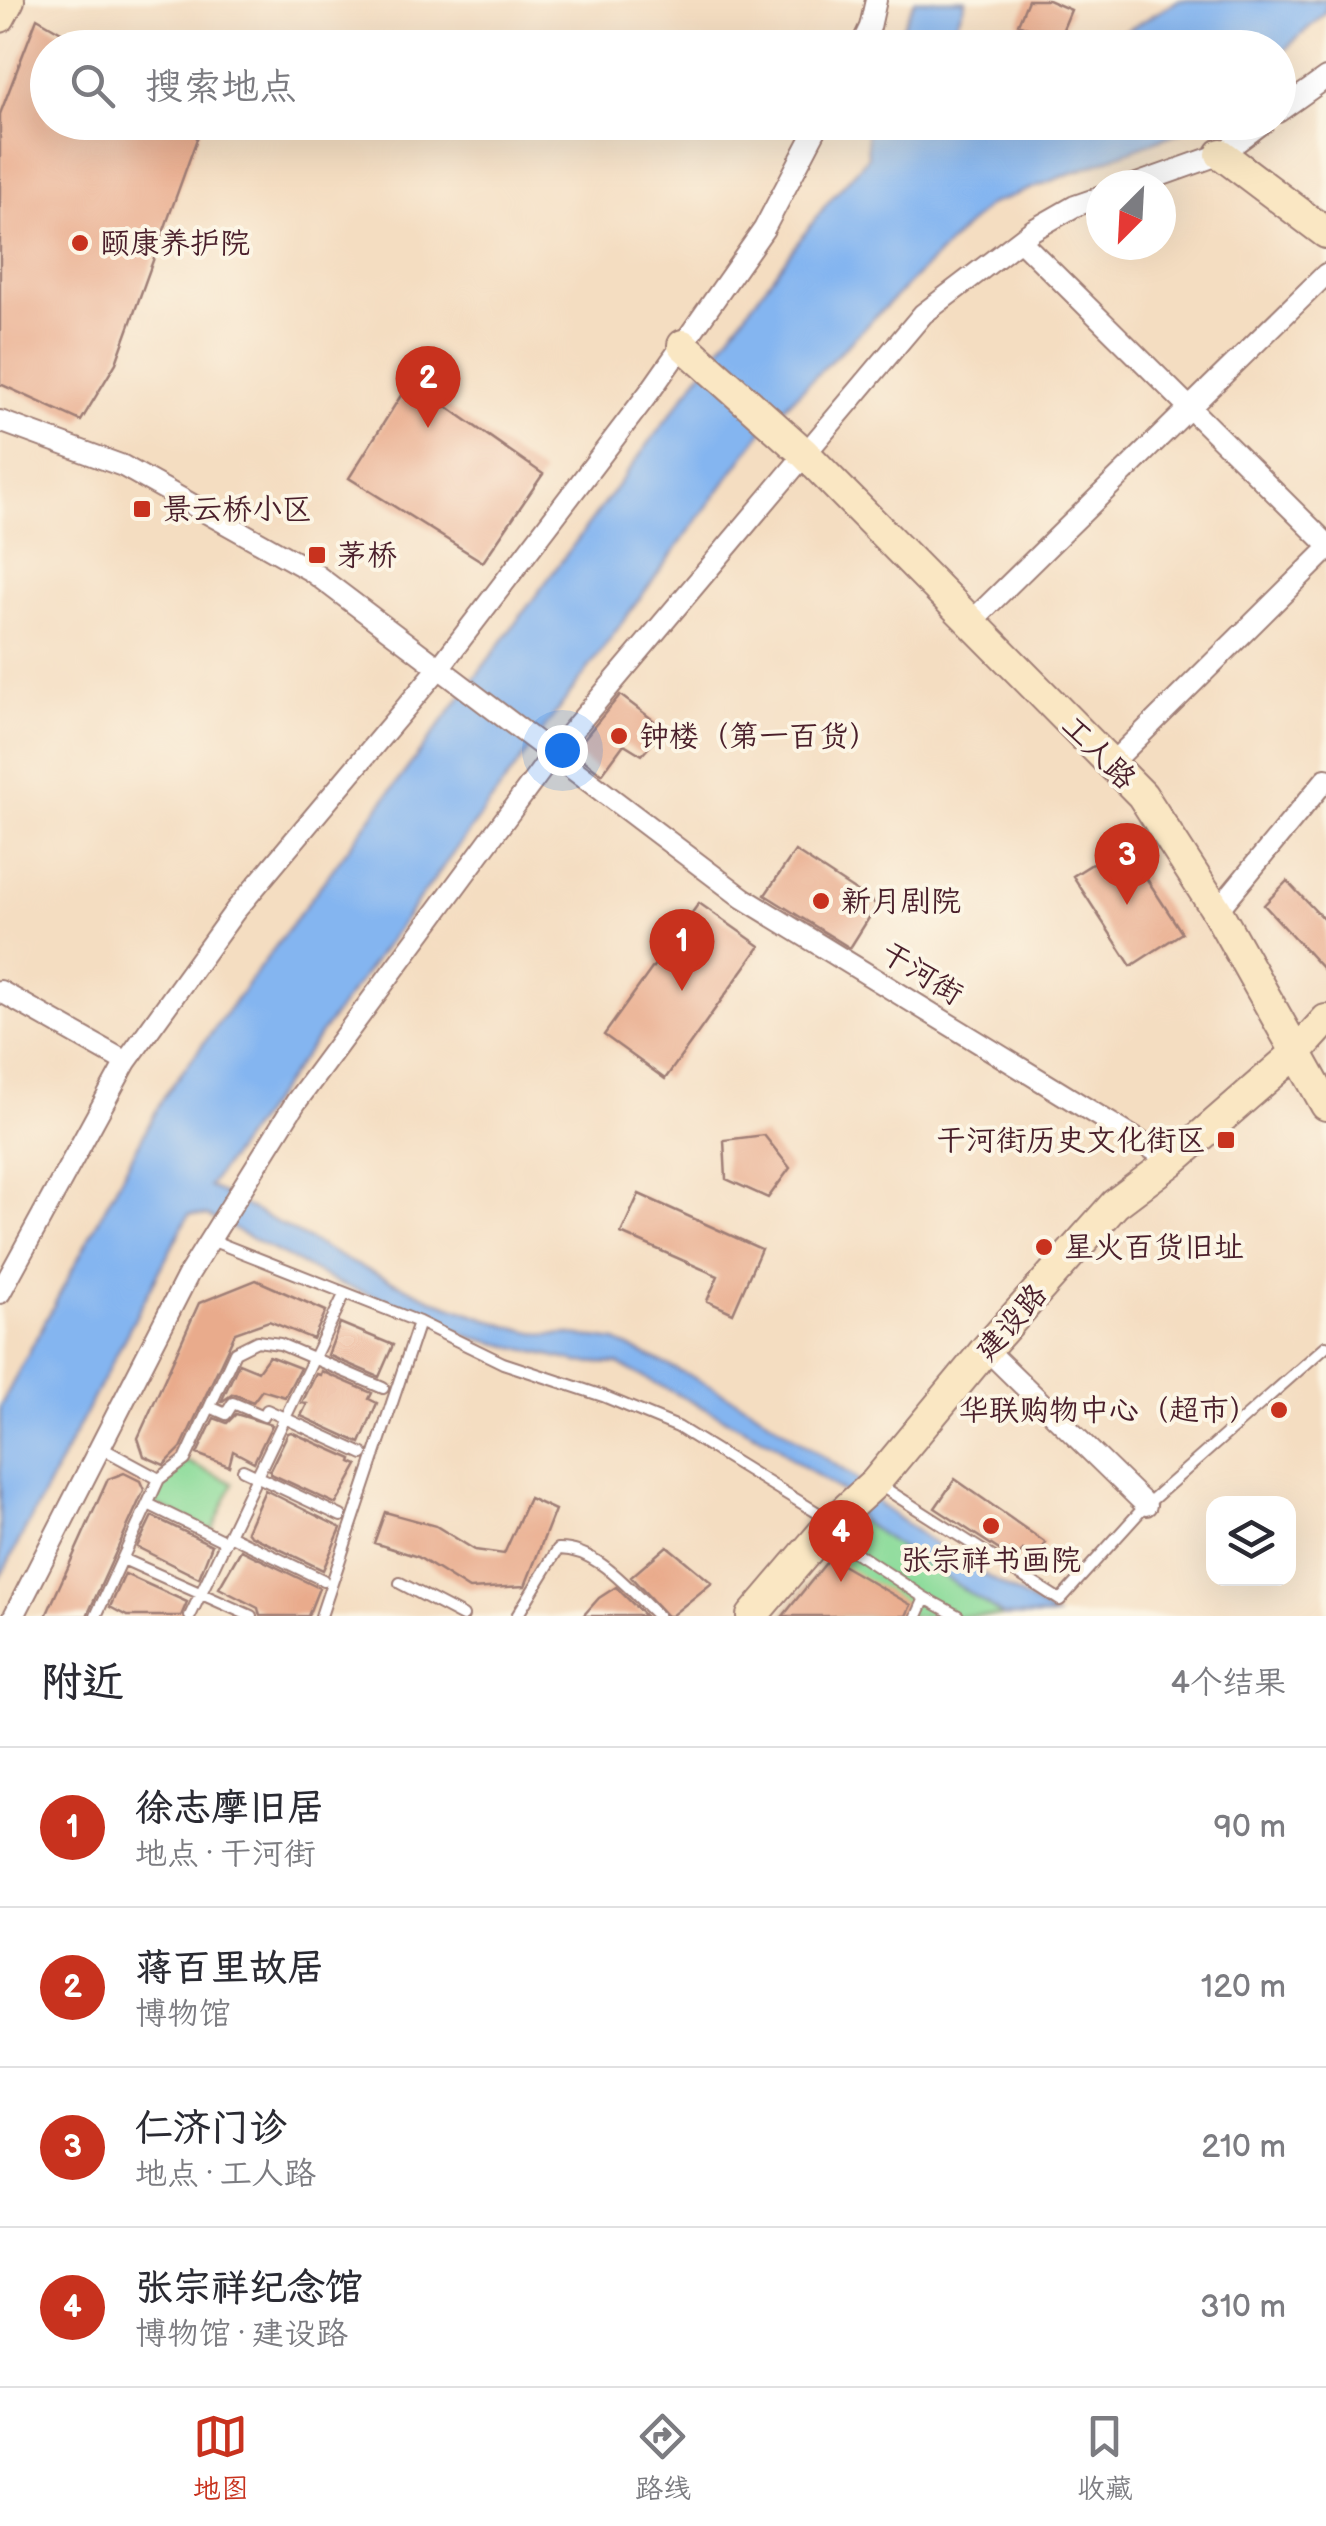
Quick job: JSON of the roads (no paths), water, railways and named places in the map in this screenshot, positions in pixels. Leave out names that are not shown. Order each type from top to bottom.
[{"type":"street","points":[[0,18],[9,0]]},
{"type":"street","points":[[869,30],[876,0]]},
{"type":"street","points":[[1296,99],[1326,78]]},
{"type":"street","points":[[0,1293],[126,1062],[235,910],[444,671],[689,351],[764,229],[811,140]]},
{"type":"street","points":[[1176,170],[1221,154],[1240,140]]},
{"type":"street","points":[[1221,154],[1326,233]]},
{"type":"street","points":[[14,1616],[188,1274],[296,1102],[552,753],[799,448],[923,314],[1020,240],[1086,202]]},
{"type":"street","points":[[1020,240],[1326,544]]},
{"type":"street","points":[[970,622],[1326,274]]},
{"type":"street","name":"工人路","points":[[689,351],[799,448],[1142,795],[1217,911],[1326,1105]]},
{"type":"street","name":"干河街","points":[[0,421],[123,466],[311,571],[743,898],[1172,1161]]},
{"type":"street","points":[[1111,764],[1326,551]]},
{"type":"street","points":[[1217,911],[1326,780]]},
{"type":"street","points":[[0,991],[126,1062]]},
{"type":"street","name":"建设路","points":[[752,1616],[828,1527],[876,1483],[986,1349],[1115,1204],[1172,1161],[1296,1053],[1326,1020]]},
{"type":"street","points":[[986,1349],[1146,1505]]},
{"type":"lane","points":[[210,1240],[418,1322],[503,1363],[603,1396],[678,1427],[828,1527],[924,1598],[958,1616]]},
{"type":"lane","points":[[190,1616],[345,1293]]},
{"type":"lane","points":[[321,1616],[418,1322]]},
{"type":"lane","points":[[96,1616],[159,1479],[184,1460],[235,1352],[257,1341],[280,1344],[383,1388]]},
{"type":"lane","points":[[876,1483],[1060,1600],[1146,1505],[1326,1346]]},
{"type":"lane","points":[[210,1406],[226,1414],[233,1403],[264,1416],[267,1410],[363,1454]]},
{"type":"lane","points":[[100,1447],[159,1479]]},
{"type":"lane","points":[[243,1470],[342,1516]]},
{"type":"lane","points":[[148,1504],[323,1580]]},
{"type":"lane","points":[[517,1616],[558,1549],[575,1549],[608,1569],[658,1616]]},
{"type":"lane","points":[[123,1559],[250,1616]]},
{"type":"lane","points":[[400,1583],[463,1616]]},
{"type":"lane","points":[[917,1616],[924,1598]]},
{"type":"water","points":[[915,0],[966,0],[954,30],[901,30]]},
{"type":"water","points":[[1179,0],[1326,0],[1326,12],[1296,39],[1296,30],[1128,30]]},
{"type":"water","points":[[867,140],[1158,140],[988,205],[769,422],[209,1186],[352,1263],[436,1301],[546,1335],[616,1341],[687,1374],[751,1408],[855,1478],[881,1506],[940,1548],[1055,1616],[1004,1616],[861,1521],[846,1494],[776,1445],[618,1364],[578,1362],[471,1337],[340,1284],[208,1216],[189,1214],[0,1578],[0,1407],[163,1098],[825,206],[868,157]]},
{"type":"place","name":"颐康养护院","points":[[80,243]]},
{"type":"place","name":"蒋百里故居","points":[[428,428]]},
{"type":"place","name":"景云桥小区","points":[[142,509]]},
{"type":"place","name":"茅桥","points":[[317,555]]},
{"type":"place","name":"钟楼（第一百货）","points":[[619,736]]},
{"type":"place","name":"新月剧院","points":[[821,901]]},
{"type":"place","name":"仁济门诊","points":[[1127,905]]},
{"type":"place","name":"徐志摩旧居","points":[[682,991]]},
{"type":"place","name":"干河街历史文化街区","points":[[1226,1140]]},
{"type":"place","name":"星火百货旧址","points":[[1044,1247]]},
{"type":"place","name":"华联购物中心（超市）","points":[[1279,1410]]},
{"type":"place","name":"张宗祥书画院","points":[[991,1526]]},
{"type":"place","name":"张宗祥纪念馆","points":[[841,1582]]}]
